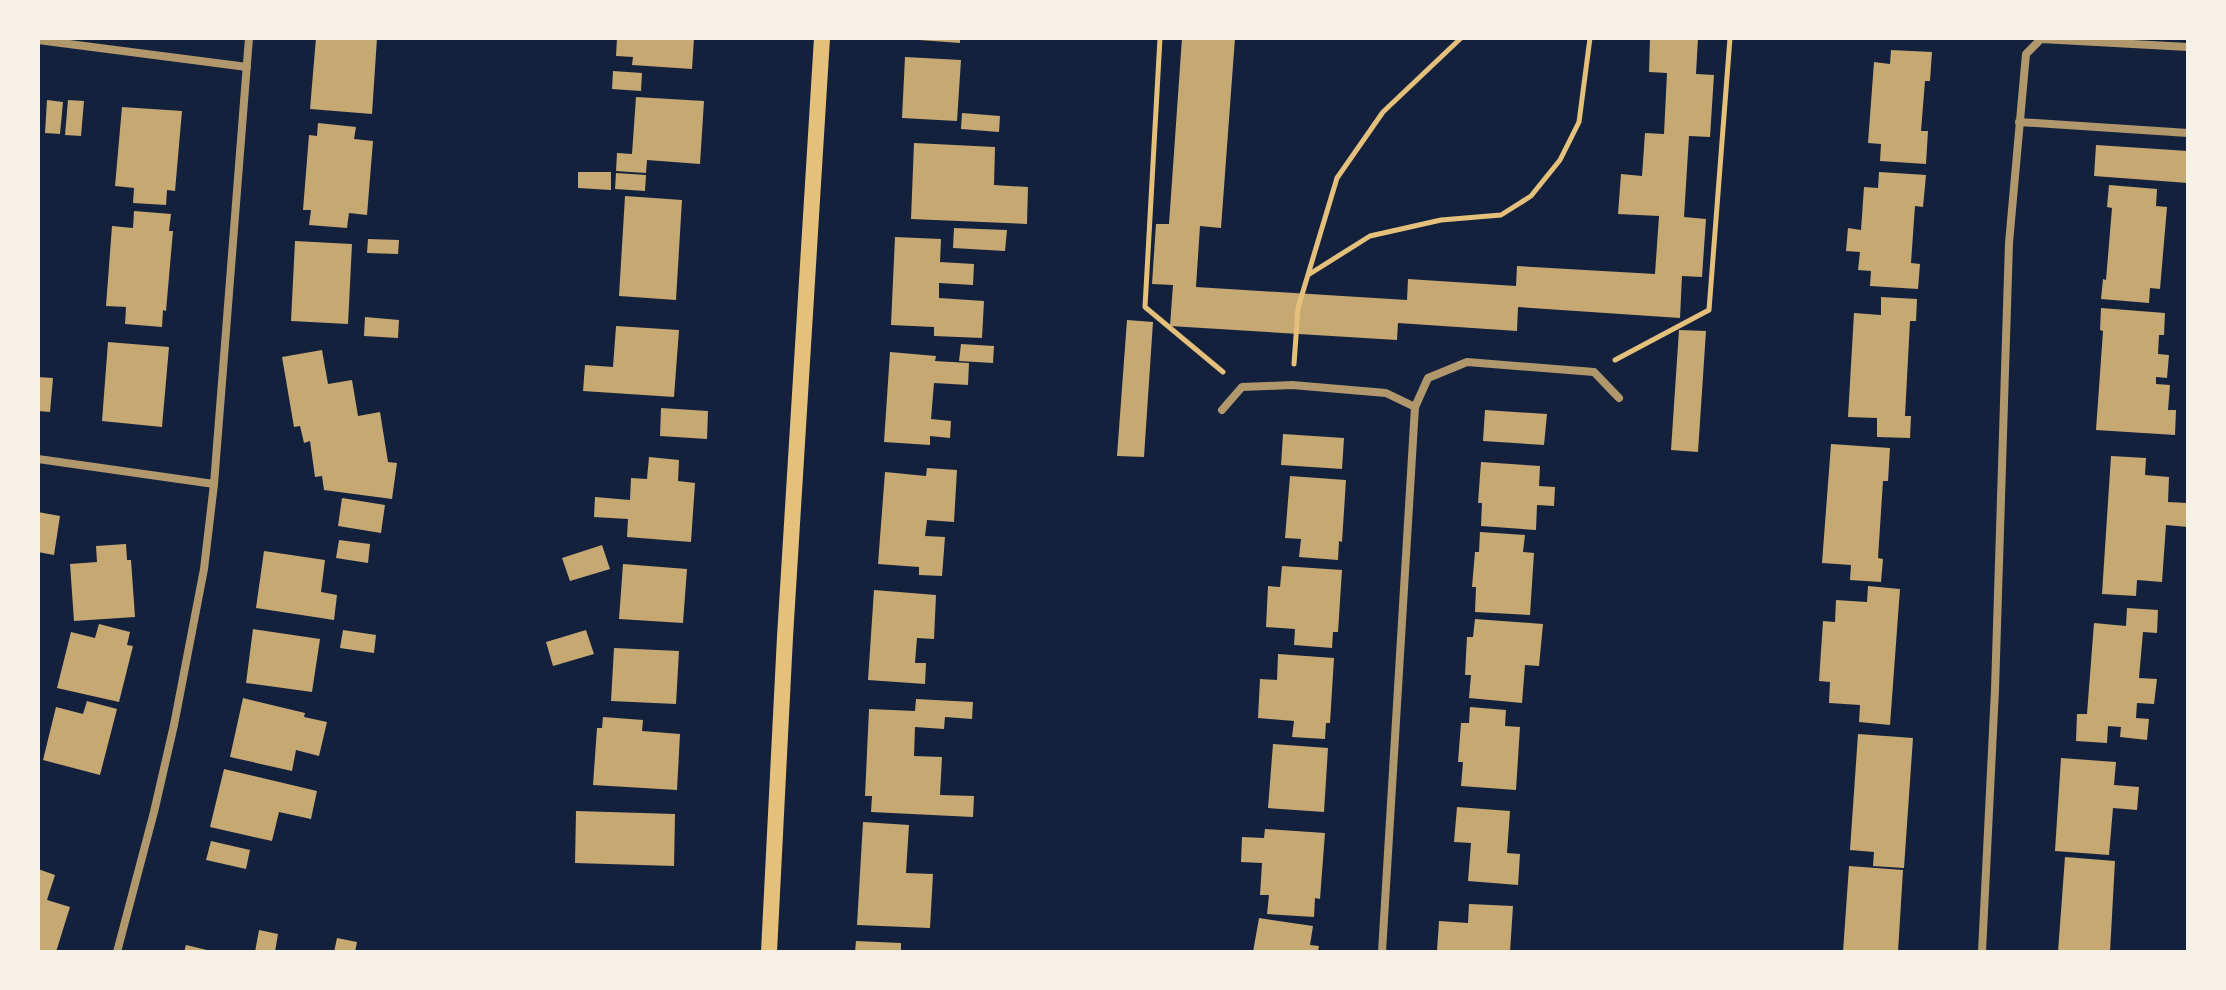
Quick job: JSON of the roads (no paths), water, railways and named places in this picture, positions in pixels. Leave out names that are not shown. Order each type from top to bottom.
[{"type":"main road","points":[[769,952],[822,38]]},
{"type":"street","points":[[117,952],[177,711],[204,569],[214,484],[249,38]]},
{"type":"street","points":[[1982,952],[1995,690],[2009,243],[2026,54],[2041,39],[2188,47]]},
{"type":"street","points":[[38,40],[247,67]]},
{"type":"street","points":[[2019,122],[2188,133]]},
{"type":"street","points":[[1382,952],[1415,407],[1428,378],[1467,362],[1594,372],[1619,398]]},
{"type":"street","points":[[1222,410],[1242,387],[1292,385],[1386,393],[1415,407]]},
{"type":"street","points":[[38,459],[214,484]]}]
